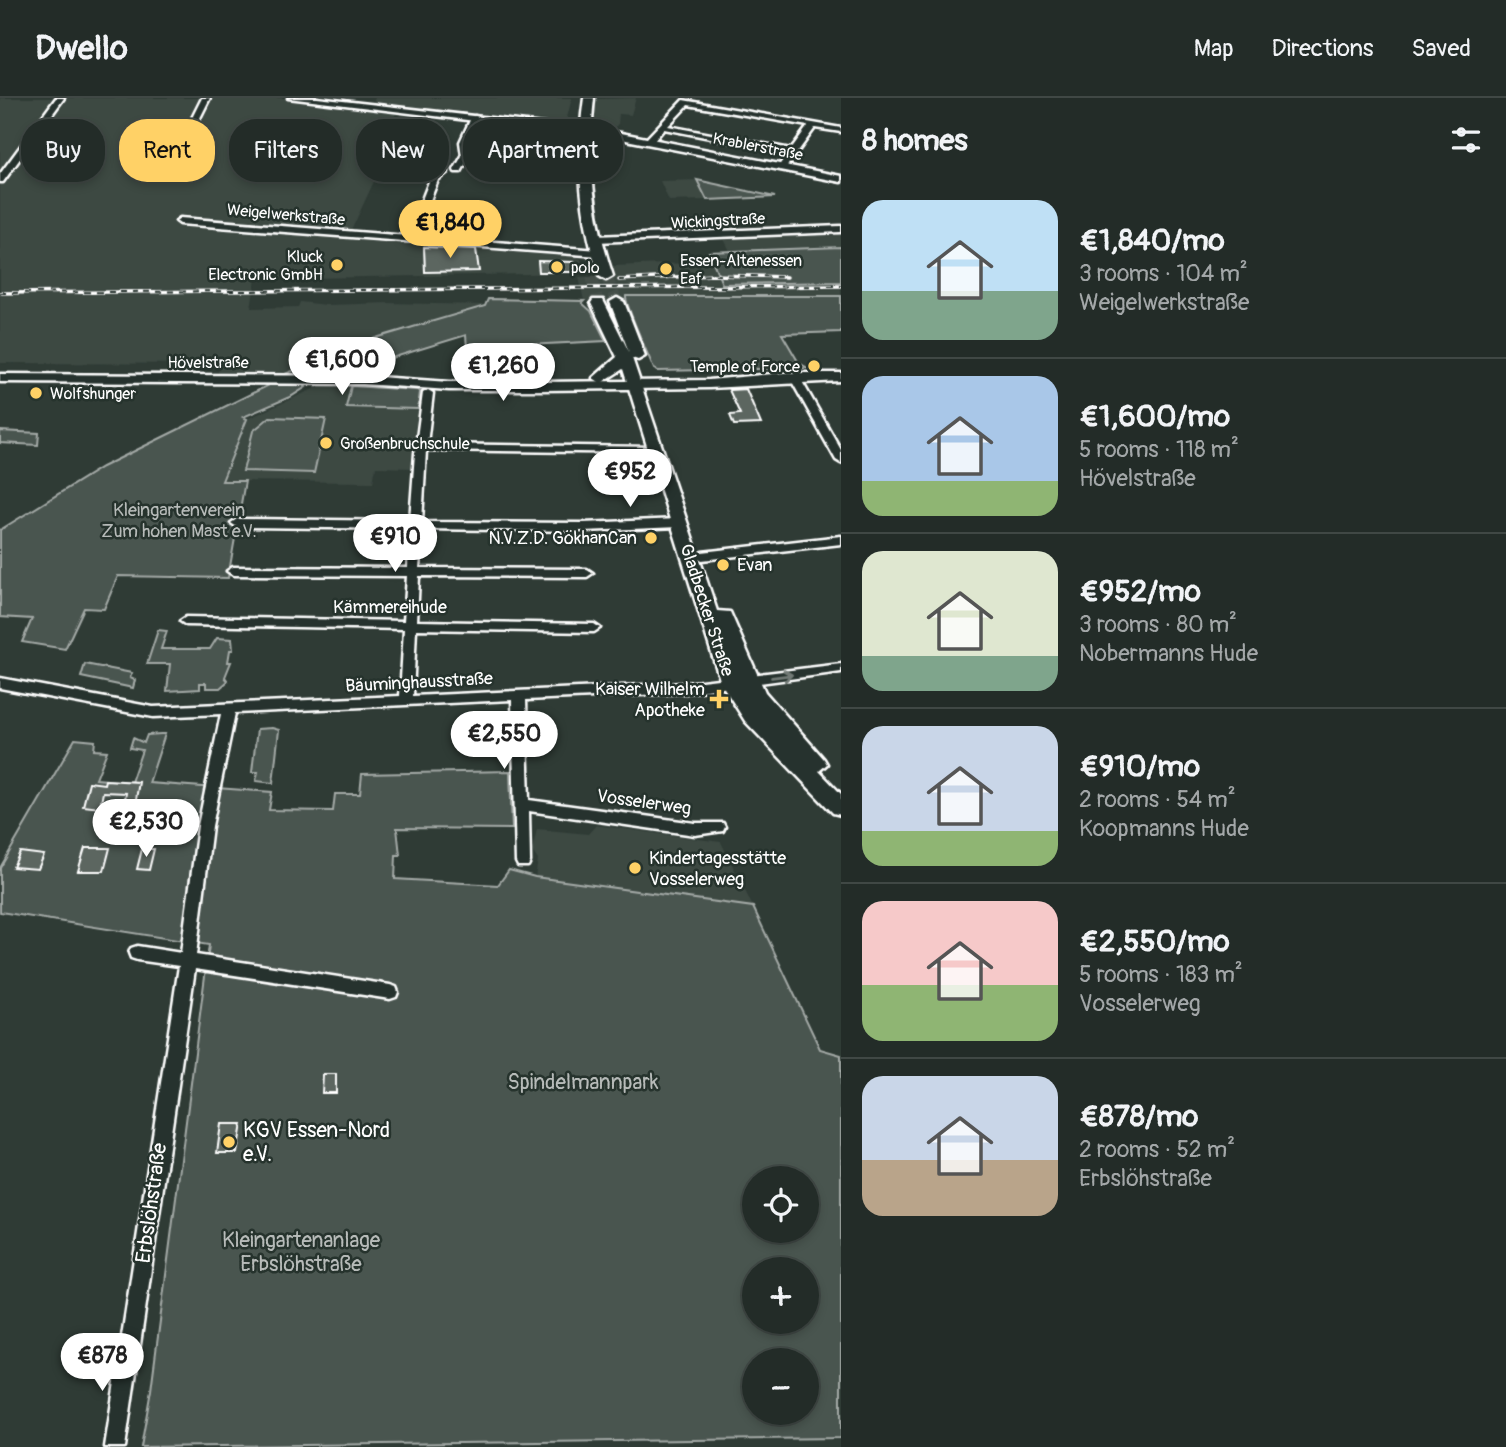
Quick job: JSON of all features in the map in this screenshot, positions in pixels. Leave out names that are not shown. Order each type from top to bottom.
[{"type":"main road","points":[[578,119],[579,98]]},
{"type":"main road","points":[[582,119],[589,98]]},
{"type":"main road","points":[[577,182],[577,195],[594,248],[599,277]]},
{"type":"main road","name":"Gladbecker Straße","points":[[617,302],[640,382],[702,556],[740,682],[841,789]]},
{"type":"main road","name":"Gladbecker Straße","points":[[598,303],[640,382],[655,450],[679,523],[752,716],[841,807]]},
{"type":"main road","points":[[601,378],[625,358]]},
{"type":"main road","name":"Hövelstraße","points":[[416,383],[456,386],[772,382],[795,378],[841,377]]},
{"type":"main road","name":"Hövelstraße","points":[[0,378],[416,383],[601,378],[640,382]]},
{"type":"street","points":[[0,180],[60,98]]},
{"type":"street","points":[[196,119],[206,98]]},
{"type":"street","name":"Krablerstraße","points":[[293,98],[368,109],[484,119]]},
{"type":"street","points":[[650,140],[686,102],[841,130]]},
{"type":"street","points":[[458,170],[466,156],[464,142],[475,118]]},
{"type":"street","points":[[782,167],[813,125]]},
{"type":"street","points":[[663,127],[793,152]]},
{"type":"street","name":"Krablerstraße","points":[[623,136],[841,178]]},
{"type":"street","points":[[411,239],[433,182]]},
{"type":"street","name":"Weigelwerkstraße","points":[[180,221],[411,239],[594,248]]},
{"type":"street","name":"Wickingstraße","points":[[594,248],[841,229]]},
{"type":"street","points":[[795,378],[841,460]]},
{"type":"street","points":[[406,701],[421,447],[428,393]]},
{"type":"street","points":[[421,447],[655,450]]},
{"type":"street","points":[[237,523],[583,527],[679,523]]},
{"type":"street","points":[[702,556],[841,540]]},
{"type":"street","points":[[233,571],[587,573]]},
{"type":"street","name":"Kämmereihude","points":[[186,621],[594,628]]},
{"type":"street","name":"Bäuminghausstraße","points":[[0,683],[138,711],[406,701],[740,682],[841,668]]},
{"type":"street","points":[[519,695],[523,862]]},
{"type":"street","name":"Erbslöhstraße","points":[[115,1447],[210,796],[220,761],[229,708]]},
{"type":"street","name":"Vosselerweg","points":[[523,805],[695,829],[718,827]]},
{"type":"street","points":[[137,953],[390,992]]},
{"type":"shaded area","points":[[0,98],[289,98],[396,112],[394,119],[356,119],[356,182],[374,182],[350,233],[575,256],[581,259],[584,273],[256,279],[251,308],[298,307],[300,302],[327,305],[485,305],[379,337],[285,374],[215,378],[222,364],[0,363]]},
{"type":"shaded area","points":[[375,98],[572,98],[567,119],[518,119],[370,108]]},
{"type":"shaded area","points":[[636,98],[631,115],[619,114],[618,119],[593,119],[596,99]]},
{"type":"shaded area","points":[[697,180],[707,200],[669,201],[660,181]]},
{"type":"shaded area","points":[[841,232],[841,313],[584,301],[579,277],[616,277],[612,266],[714,262],[709,252],[730,251],[723,237]]},
{"type":"shaded area","name":"Großenbruchschule","points":[[320,386],[351,386],[347,407],[418,409],[411,468],[376,467],[373,482],[222,481],[247,419]]},
{"type":"shaded area","name":"Kindertagesstätte Vosselerweg","points":[[596,825],[721,842],[753,907],[535,877],[538,860],[532,851],[537,829],[588,834]]},
{"type":"green space","points":[[697,180],[775,197],[707,200]]},
{"type":"green space","points":[[841,247],[841,282],[722,284],[709,252]]},
{"type":"green space","points":[[626,296],[841,296],[841,332],[782,334],[799,363],[808,368],[658,371],[654,369],[637,330]]},
{"type":"green space","points":[[488,299],[584,301],[582,303],[591,311],[606,341],[467,348],[466,335],[333,376],[285,374],[379,337],[485,306]]},
{"type":"green space","name":"Kleingartenverein Zum hohen Mast e.V.","points":[[303,384],[306,387],[292,396],[243,417],[247,419],[222,481],[245,481],[228,578],[118,576],[104,609],[84,608],[65,649],[22,642],[32,619],[0,617],[0,530],[102,467],[269,385]]},
{"type":"green space","points":[[351,386],[417,390],[420,392],[418,409],[346,407]]},
{"type":"green space","points":[[270,417],[326,419],[314,473],[243,471],[253,431]]},
{"type":"green space","points":[[0,431],[39,433],[38,445],[0,443]]},
{"type":"green space","points":[[158,630],[167,631],[161,649],[210,649],[217,638],[232,639],[233,650],[230,650],[228,662],[231,662],[225,677],[228,681],[220,688],[206,688],[206,683],[200,683],[200,689],[167,691],[170,664],[147,664]]},
{"type":"green space","points":[[85,664],[132,673],[130,678],[135,680],[133,688],[81,677]]},
{"type":"green space","points":[[257,729],[279,730],[273,783],[256,781],[258,772],[252,772]]},
{"type":"green space","points":[[165,734],[149,783],[272,792],[269,810],[333,811],[335,794],[360,794],[362,774],[510,771],[512,829],[397,828],[400,855],[396,855],[395,879],[498,885],[509,870],[535,877],[753,907],[820,1049],[841,1055],[841,1438],[141,1447],[151,1390],[209,945],[0,912],[0,868],[75,739],[95,741],[94,750],[107,751],[96,779],[131,782],[142,750],[130,748],[133,738],[144,743],[147,735]]},
{"type":"building","points":[[424,247],[476,249],[479,271],[425,272]]},
{"type":"building","name":"polo","points":[[538,261],[575,262],[576,272],[539,272]]},
{"type":"building","points":[[746,389],[761,424],[734,425],[730,415],[740,414],[729,390]]},
{"type":"building","points":[[105,780],[139,782],[134,811],[123,811],[126,793],[103,792],[100,808],[83,806],[89,782],[104,784]]},
{"type":"building","points":[[85,848],[110,848],[104,871],[78,871]]},
{"type":"building","points":[[142,849],[154,849],[149,870],[137,869]]},
{"type":"building","points":[[20,852],[44,855],[38,869],[13,867]]},
{"type":"building","points":[[323,1074],[336,1074],[336,1093],[322,1093]]},
{"type":"building","name":"KGV Essen-Nord e.V.","points":[[221,1124],[242,1124],[237,1153],[217,1153]]},
{"type":"tunnel","points":[[606,276],[617,302]]},
{"type":"tunnel","points":[[592,277],[598,303]]},
{"type":"railway","points":[[619,280],[713,275],[787,277]]},
{"type":"railway","points":[[0,293],[841,286]]},
{"type":"place","name":"Kluck Electronic GmbH","points":[[337,265]]},
{"type":"place","name":"polo","points":[[557,267]]},
{"type":"place","name":"Essen-Altenessen Eaf","points":[[666,269]]},
{"type":"place","name":"Temple of Force","points":[[814,366]]},
{"type":"place","name":"Wolfshunger","points":[[36,393]]},
{"type":"place","name":"Großenbruchschule","points":[[326,443]]},
{"type":"place","name":"N.V.Z.D. GökhanCan","points":[[651,538]]},
{"type":"place","name":"Evan","points":[[723,565]]},
{"type":"place","name":"Kaiser Wilhelm Apotheke","points":[[719,699]]},
{"type":"place","name":"Kindertagesstätte Vosselerweg","points":[[635,868]]},
{"type":"place","name":"KGV Essen-Nord e.V.","points":[[229,1142]]},
{"type":"park label","name":"Spindelmannpark","points":[[583,1082]]},
{"type":"park label","name":"Kleingartenanlage Erbslöhstraße","points":[[301,1252]]}]
